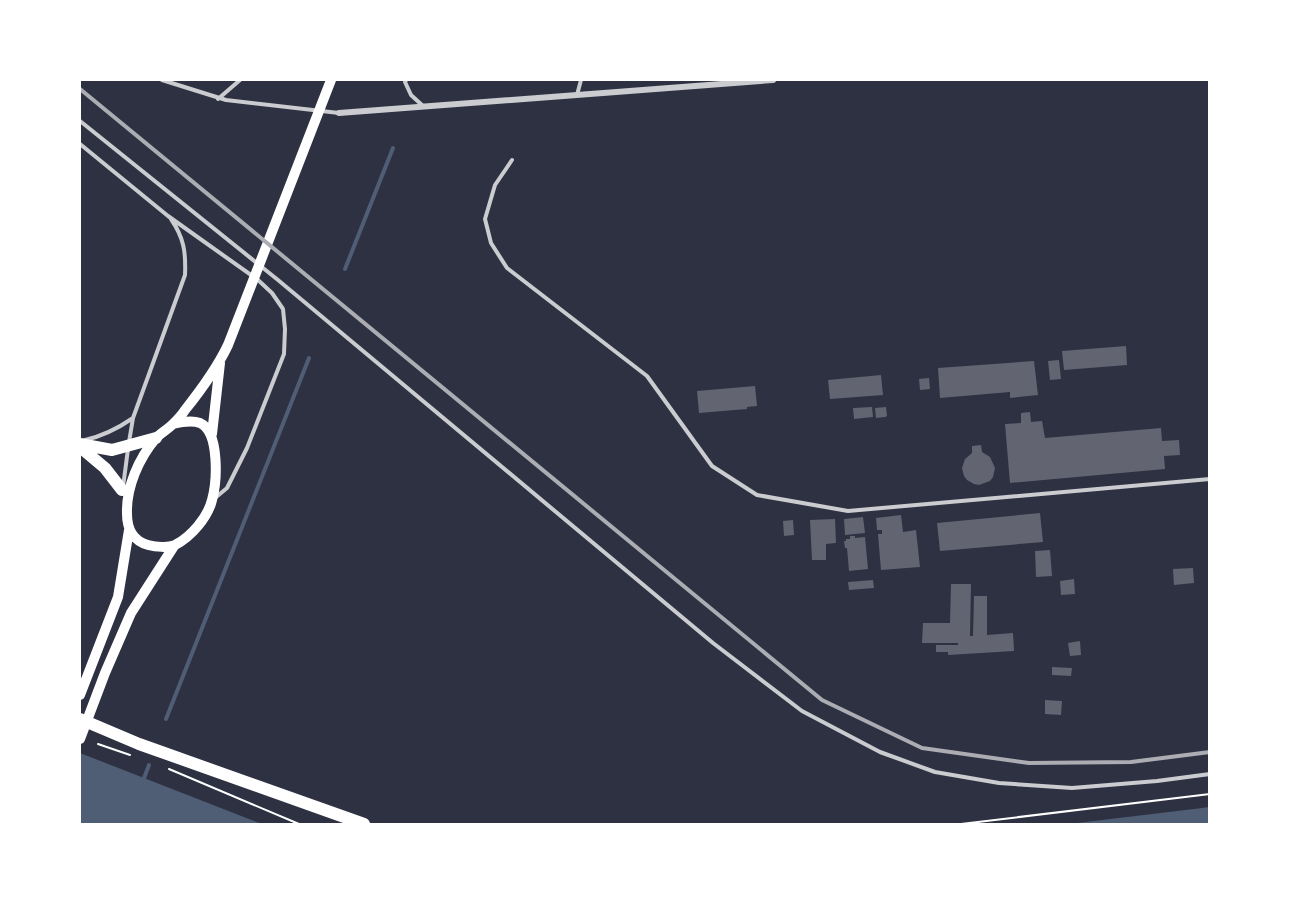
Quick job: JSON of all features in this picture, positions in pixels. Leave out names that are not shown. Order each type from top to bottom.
[{"type":"highway","points":[[80,444],[112,450],[156,438]]},
{"type":"highway","points":[[80,444],[105,468],[122,490]]},
{"type":"highway","points":[[80,719],[139,744],[364,825]]},
{"type":"main road","points":[[80,695],[118,597],[129,530],[127,512],[131,482],[156,438],[186,409],[228,345],[331,80]]},
{"type":"main road","points":[[80,740],[131,613],[174,546],[195,530],[205,518],[212,501],[215,455],[212,434],[220,360]]},
{"type":"main road","points":[[173,424],[185,421],[201,423],[212,434]]},
{"type":"main road","points":[[129,530],[146,544],[159,547],[174,546]]},
{"type":"street","points":[[339,113],[773,80]]},
{"type":"lane","points":[[162,80],[218,99],[339,113]]},
{"type":"lane","points":[[218,99],[240,80]]},
{"type":"lane","points":[[406,80],[411,95],[424,107]]},
{"type":"lane","points":[[577,95],[581,80]]},
{"type":"lane","points":[[80,122],[278,280],[713,643],[802,711],[880,752],[935,772],[999,783],[1072,788],[1209,774]]},
{"type":"lane","points":[[80,144],[168,216],[258,280],[272,293],[283,309],[285,354],[247,448],[227,488],[212,501]]},
{"type":"lane","points":[[512,160],[495,185],[485,219],[491,243],[507,268],[647,376],[712,466],[757,495],[848,511],[1209,479]]},
{"type":"lane","points":[[127,512],[122,490],[133,418],[185,275],[186,256],[183,243],[168,216]]},
{"type":"lane","points":[[80,444],[103,436],[133,418]]},
{"type":"path","points":[[98,744],[129,754]]},
{"type":"path","points":[[161,765],[299,825]]},
{"type":"path","points":[[961,825],[1209,794]]},
{"type":"water","points":[[80,753],[262,824],[80,824]]},
{"type":"water","points":[[1209,807],[1209,824],[1069,824],[1202,808]]},
{"type":"building","points":[[1126,346],[1127,365],[1064,370],[1062,351]]},
{"type":"building","points":[[1059,360],[1061,379],[1050,380],[1048,361]]},
{"type":"building","points":[[1034,361],[1038,395],[1010,398],[1010,392],[940,398],[938,368]]},
{"type":"building","points":[[881,375],[883,395],[830,399],[828,380]]},
{"type":"building","points":[[929,378],[930,389],[920,390],[919,379]]},
{"type":"building","points":[[755,386],[757,406],[699,413],[697,391]]},
{"type":"building","points":[[872,407],[873,417],[854,419],[853,408]]},
{"type":"building","points":[[886,407],[887,416],[876,418],[875,408]]},
{"type":"building","points":[[1030,412],[1031,422],[1042,421],[1045,438],[1161,428],[1162,441],[1179,440],[1180,455],[1164,456],[1165,469],[1010,483],[1005,424],[1021,423],[1021,413]]},
{"type":"building","points":[[981,445],[982,452],[990,457],[995,468],[990,481],[979,485],[967,480],[962,468],[965,459],[972,453],[972,446]]},
{"type":"building","points":[[1040,513],[1043,542],[940,551],[937,523]]},
{"type":"building","points":[[901,515],[903,532],[916,530],[920,567],[881,570],[878,534],[882,534],[882,530],[877,530],[876,518]]},
{"type":"building","points":[[863,517],[865,533],[845,535],[844,519]]},
{"type":"building","points":[[835,519],[836,543],[826,544],[826,560],[812,560],[810,520]]},
{"type":"building","points":[[793,520],[794,535],[784,536],[783,521]]},
{"type":"building","points":[[850,536],[865,537],[868,569],[849,571],[847,548],[845,548],[844,541],[850,539]]},
{"type":"building","points":[[1050,550],[1052,576],[1036,577],[1035,551]]},
{"type":"building","points":[[1193,568],[1194,583],[1174,585],[1173,569]]},
{"type":"building","points":[[1074,579],[1075,594],[1061,595],[1060,581]]},
{"type":"building","points":[[873,580],[874,588],[849,590],[848,582]]},
{"type":"building","points":[[951,584],[971,584],[970,636],[973,636],[974,596],[987,596],[987,635],[1013,633],[1014,651],[948,655],[948,652],[936,652],[936,645],[958,645],[958,643],[922,643],[923,623],[950,623]]},
{"type":"building","points":[[1080,641],[1081,655],[1070,656],[1068,643]]},
{"type":"building","points":[[1052,667],[1072,668],[1071,676],[1052,675]]},
{"type":"building","points":[[1045,700],[1062,701],[1061,715],[1045,714]]},
{"type":"waterway","points":[[345,269],[393,148]]},
{"type":"waterway","points":[[166,719],[309,358]]},
{"type":"waterway","points":[[144,778],[149,765]]},
{"type":"railway","points":[[80,89],[822,700],[922,748],[1029,763],[1131,762],[1210,752]]}]
